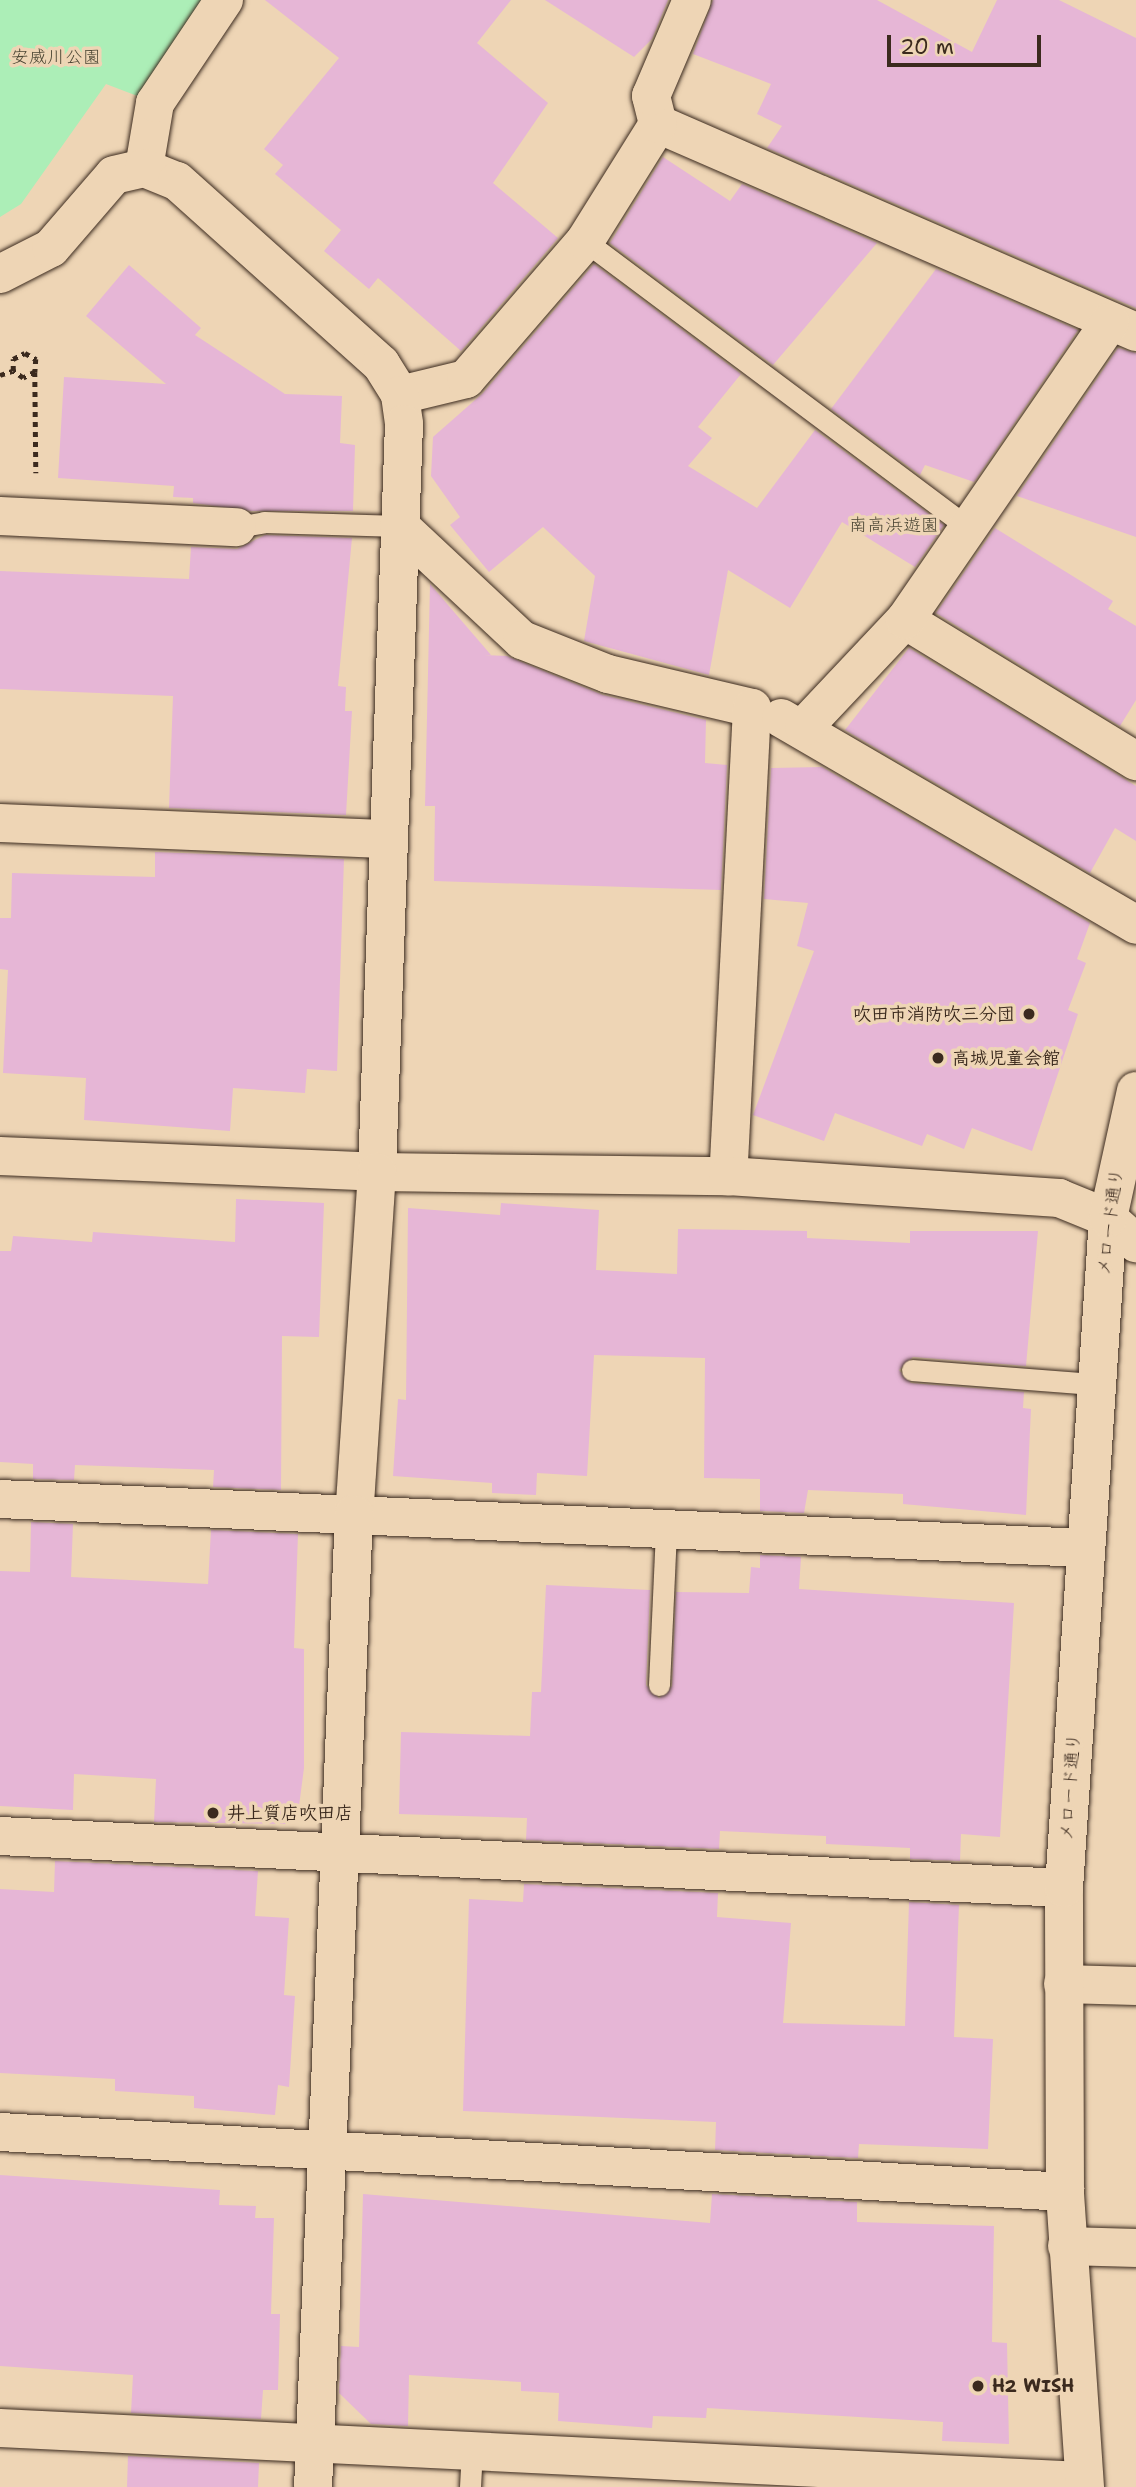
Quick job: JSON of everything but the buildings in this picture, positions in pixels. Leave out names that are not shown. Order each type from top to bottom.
[{"type":"street","points":[[144,168],[155,103],[224,0]]},
{"type":"street","points":[[400,395],[466,379],[585,241],[658,124],[651,96],[692,0]]},
{"type":"street","points":[[658,124],[1123,327],[969,528],[905,620],[804,727]]},
{"type":"street","points":[[0,274],[51,248],[114,176],[144,168],[177,181],[381,364],[400,395],[400,527],[377,1172],[354,1514],[313,2487]]},
{"type":"street","points":[[17,517],[237,527]]},
{"type":"street","points":[[400,527],[522,640],[608,674],[752,708],[804,727],[1136,925]]},
{"type":"street","points":[[905,620],[1136,761]]},
{"type":"street","points":[[729,1176],[752,708]]},
{"type":"street","points":[[0,823],[388,839]]},
{"type":"street","name":"メロード通り","points":[[1084,2484],[1065,2192],[1064,1888],[1084,1548],[1108,1218],[1136,1091]]},
{"type":"street","points":[[0,1156],[377,1172],[729,1176],[1059,1198],[1108,1218],[1136,1243]]},
{"type":"street","points":[[0,1499],[1084,1548]]},
{"type":"street","points":[[0,1836],[338,1850],[1064,1888]]},
{"type":"street","points":[[1063,1984],[1136,1986]]},
{"type":"street","points":[[0,2132],[327,2146],[1065,2192]]},
{"type":"street","points":[[1067,2246],[1136,2248]]},
{"type":"street","points":[[0,2428],[315,2443],[471,2469],[1084,2484]]},
{"type":"lane","points":[[585,241],[969,528]]},
{"type":"lane","points":[[237,527],[264,522],[400,527]]},
{"type":"lane","points":[[912,1370],[1096,1384]]},
{"type":"lane","points":[[659,1685],[666,1528]]},
{"type":"path","points":[[13,371],[13,359],[25,353],[36,359],[17,517]]},
{"type":"path","points":[[13,371],[23,378],[35,372]]},
{"type":"path","points":[[0,375],[13,371]]},
{"type":"green space","name":"安威川公園","points":[[0,0],[203,0],[140,97],[106,84],[21,204],[0,217]]},
{"type":"place","name":"吹田市消防吹三分団","points":[[1029,1014]]},
{"type":"place","name":"高城児童会館","points":[[938,1058]]},
{"type":"place","name":"井上質店吹田店","points":[[213,1813]]},
{"type":"place","name":"H2 WISH","points":[[978,2386]]},
{"type":"park label","name":"南高浜遊園","points":[[894,525]]}]
